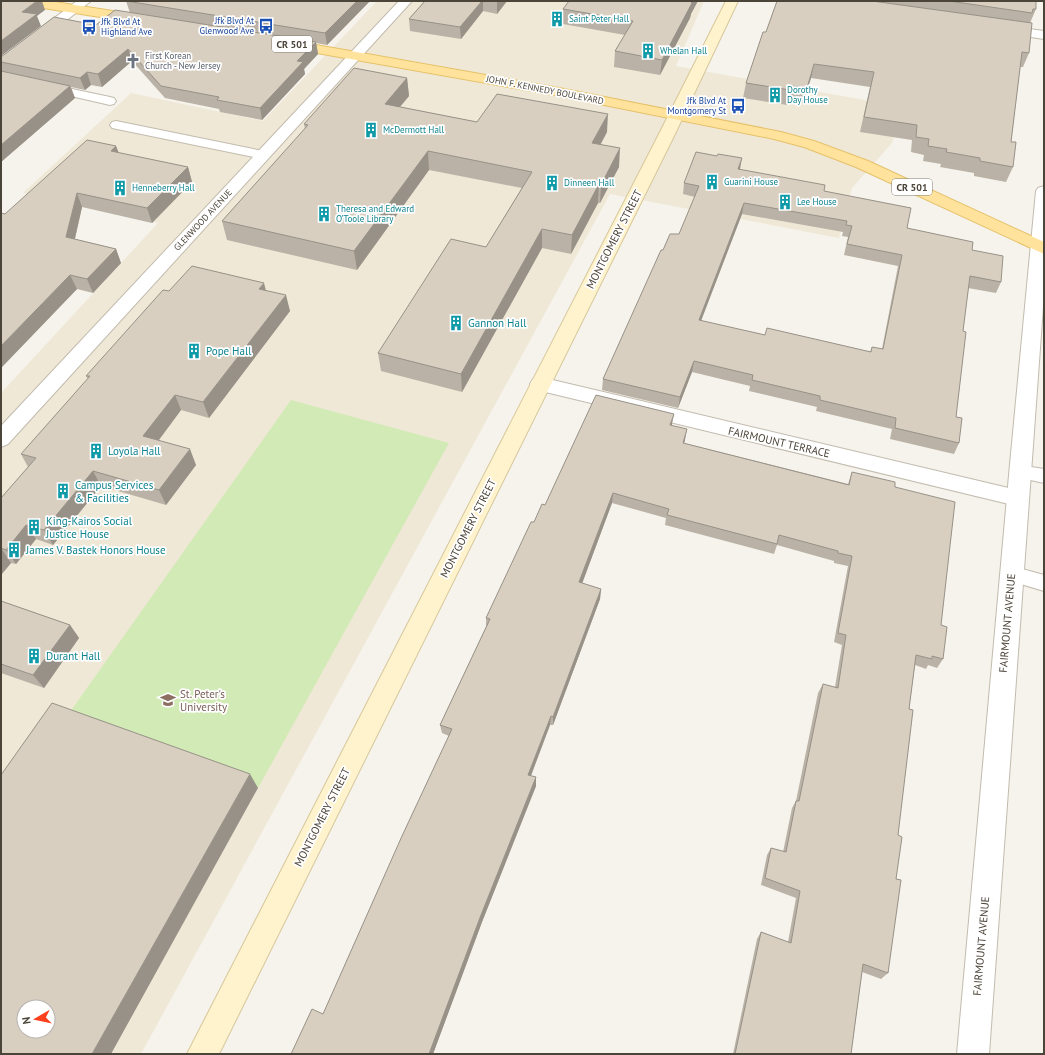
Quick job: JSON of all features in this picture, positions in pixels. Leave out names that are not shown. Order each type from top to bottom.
[{"type":"main road","points":[[24,1],[80,5],[152,22]]},
{"type":"main road","name":"MONTGOMERY STREET","points":[[203,1054],[732,1]]},
{"type":"main road","name":"JOHN F. KENNEDY BOULEVARD","points":[[277,42],[356,55],[776,134],[809,144],[862,164],[1042,248]]},
{"type":"street","name":"GLENWOOD AVENUE","points":[[1,439],[406,1]]},
{"type":"street","points":[[1,65],[80,5]]},
{"type":"street","points":[[986,26],[1044,35]]},
{"type":"street","name":"FAIRMOUNT AVENUE","points":[[973,1054],[1017,498],[1042,248],[1044,191]]},
{"type":"street","name":"FAIRMOUNT TERRACE","points":[[540,384],[1017,498]]},
{"type":"lane","points":[[1,77],[110,101]]},
{"type":"lane","points":[[116,125],[263,156]]},
{"type":"lane","points":[[1020,471],[1044,476]]},
{"type":"lane","points":[[1011,574],[1044,583]]},
{"type":"shaded area","name":"St. Peter's University","points":[[377,1],[704,1],[676,66],[903,107],[892,143],[852,188],[839,238],[610,194],[141,1054],[1,1054],[1,393],[158,223],[23,193],[131,93],[263,121]]},
{"type":"green space","points":[[291,400],[449,443],[258,788],[65,719]]},
{"type":"building","points":[[1,1],[37,1],[22,12],[37,14],[1,41]]},
{"type":"building","points":[[126,1],[357,1],[325,33]]},
{"type":"building","points":[[425,1],[482,1],[460,27],[409,19]]},
{"type":"building","name":"Whelan Hall","points":[[569,1],[692,1],[692,3],[662,60],[615,51],[633,21],[563,9]]},
{"type":"building","points":[[777,1],[872,1],[1032,23],[1029,53],[1022,52],[1011,142],[1016,142],[1013,167],[980,161],[980,158],[946,152],[947,149],[928,146],[929,139],[916,137],[917,125],[864,117],[874,72],[814,64],[807,88],[792,86],[790,90],[746,83],[763,32],[766,32]]},
{"type":"building","points":[[949,1],[1036,1],[1036,9],[1033,9],[1032,13]]},
{"type":"building","points":[[115,10],[316,42],[297,61],[303,62],[260,108],[217,100],[219,97],[161,86],[128,49],[98,74],[87,72],[80,78],[1,62],[1,57],[54,17],[96,25]]},
{"type":"building","points":[[354,68],[407,78],[385,104],[477,122],[497,94],[608,114],[592,143],[620,148],[601,185],[599,184],[572,235],[542,229],[461,374],[378,353],[451,239],[486,247],[532,172],[428,151],[354,251],[222,221],[308,125],[304,124]]},
{"type":"building","points":[[1,71],[70,86],[1,145]]},
{"type":"building","points":[[87,140],[116,146],[111,151],[188,167],[147,208],[77,193],[66,237],[116,249],[87,279],[70,275],[1,346],[1,213],[5,214]]},
{"type":"building","points":[[696,152],[717,156],[718,154],[742,158],[738,169],[825,185],[824,191],[911,208],[907,228],[973,242],[972,250],[1003,256],[1001,282],[970,276],[963,331],[966,332],[956,417],[962,418],[959,443],[895,428],[896,418],[820,400],[820,396],[752,380],[753,375],[694,361],[680,397],[603,379],[661,250],[663,250],[670,234],[679,234],[699,186],[684,183]],"holes":[[[744,203],[847,221],[846,225],[852,226],[847,244],[902,255],[883,349],[872,347],[871,352],[767,328],[765,335],[699,320]]]},
{"type":"building","points":[[192,266],[264,283],[259,289],[286,295],[203,402],[175,395],[143,436],[190,449],[159,490],[93,471],[44,530],[26,525],[6,550],[1,548],[1,498],[36,458],[21,454],[90,376],[86,376],[163,290],[169,291]]},
{"type":"building","points":[[596,395],[674,414],[670,425],[687,429],[683,443],[849,485],[852,472],[895,482],[895,487],[955,502],[941,625],[947,627],[943,659],[932,656],[932,659],[916,655],[909,709],[913,710],[898,835],[902,837],[896,879],[901,880],[888,973],[863,964],[851,1054],[735,1054],[761,932],[791,943],[800,891],[765,878],[771,848],[786,852],[796,801],[799,801],[823,684],[838,688],[846,635],[838,633],[852,556],[779,535],[777,544],[667,515],[669,509],[613,493],[579,582],[601,589],[553,717],[551,716],[528,775],[536,777],[481,915],[429,1054],[291,1054],[312,1009],[323,1014],[402,836],[452,729],[440,725],[490,619],[486,618],[531,522],[534,522],[542,504],[545,505]]},
{"type":"building","name":"Durant Hall","points":[[1,601],[70,625],[33,675],[1,664]]},
{"type":"building","points":[[52,703],[250,774],[92,1054],[1,1054],[1,775]]},
{"type":"place","name":"Saint Peter Hall","points":[[557,19]]},
{"type":"place","name":"Jfk Blvd At Glenwood Ave","points":[[266,26]]},
{"type":"place","name":"Jfk Blvd At Highland Ave","points":[[89,27]]},
{"type":"place","name":"Whelan Hall","points":[[648,51]]},
{"type":"place","name":"First Korean Church - New Jersey","points":[[133,61]]},
{"type":"place","name":"Dorothy Day House","points":[[775,95]]},
{"type":"place","name":"Jfk Blvd At Montgomery St","points":[[738,106]]},
{"type":"place","name":"McDermott Hall","points":[[371,130]]},
{"type":"place","name":"Guarini House","points":[[712,182]]},
{"type":"place","name":"Dinneen Hall","points":[[552,183]]},
{"type":"place","name":"Henneberry Hall","points":[[120,188]]},
{"type":"place","name":"Lee House","points":[[785,202]]},
{"type":"place","name":"Theresa and Edward O’Toole Library","points":[[324,214]]},
{"type":"place","name":"Gannon Hall","points":[[456,323]]},
{"type":"place","name":"Pope Hall","points":[[194,351]]},
{"type":"place","name":"Loyola Hall","points":[[96,451]]},
{"type":"place","name":"Campus Services & Facilities","points":[[63,491]]},
{"type":"place","name":"King-Kairos Social Justice House","points":[[34,527]]},
{"type":"place","name":"James V. Bastek Honors House","points":[[14,550]]},
{"type":"place","name":"Durant Hall","points":[[34,656]]},
{"type":"place","name":"St. Peter's University","points":[[168,700]]}]
